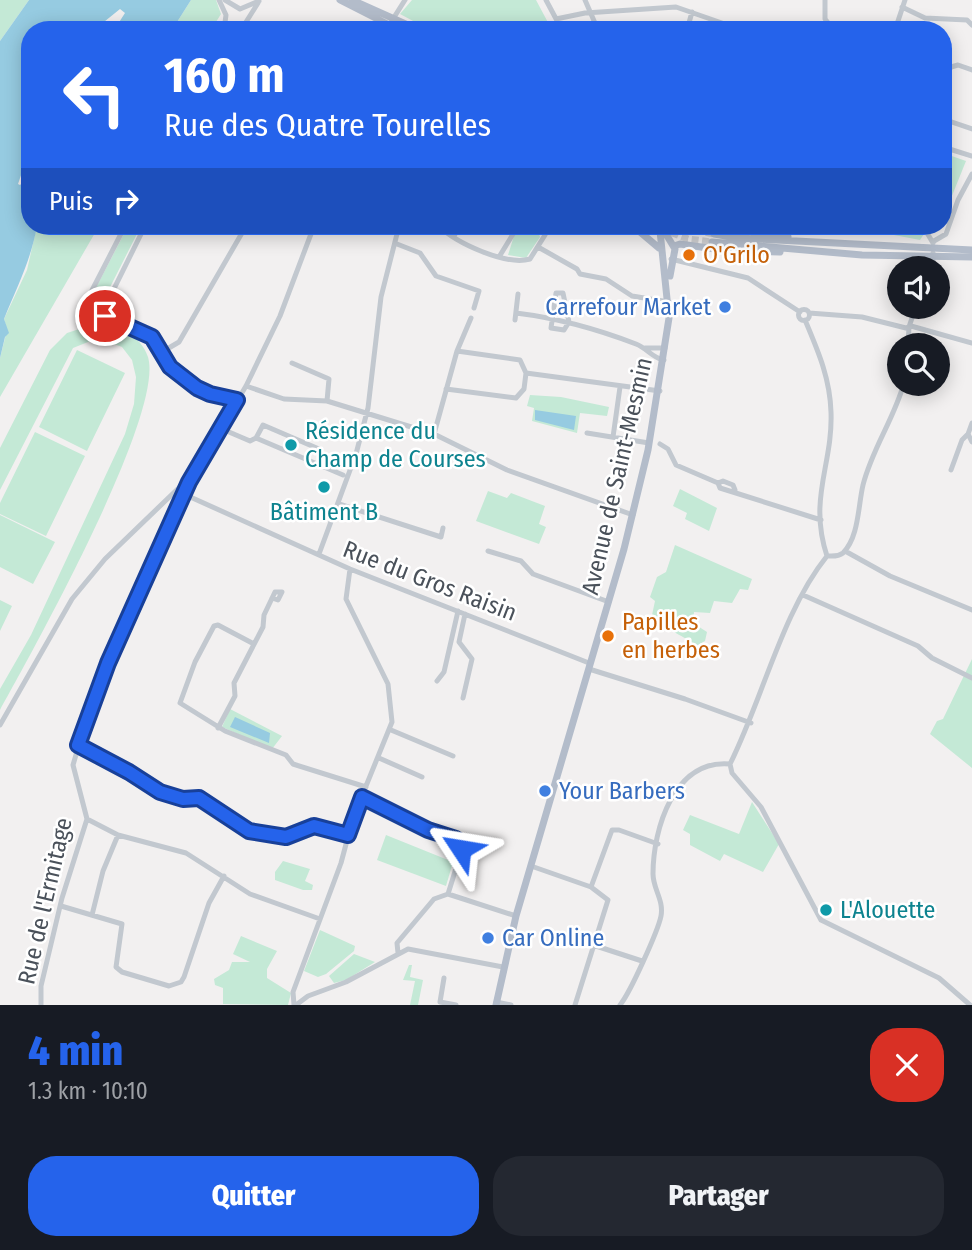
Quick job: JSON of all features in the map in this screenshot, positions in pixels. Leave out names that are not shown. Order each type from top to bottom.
[{"type":"main road","points":[[340,0],[381,21]]},
{"type":"main road","points":[[352,0],[383,21]]},
{"type":"main road","points":[[644,235],[659,248]]},
{"type":"main road","name":"Avenue de Saint-Mesmin","points":[[496,1004],[516,916],[609,602],[649,443],[666,348],[669,298],[667,258],[659,248],[661,235]]},
{"type":"main road","name":"Avenue de Saint-Mesmin","points":[[666,235],[676,252],[667,258]]},
{"type":"main road","points":[[719,235],[805,250]]},
{"type":"main road","points":[[726,235],[972,250]]},
{"type":"main road","points":[[674,246],[680,244],[774,252],[933,248],[972,257]]},
{"type":"street","points":[[219,0],[226,15],[226,21]]},
{"type":"street","points":[[225,0],[238,9],[246,21],[259,0]]},
{"type":"street","points":[[226,15],[259,0]]},
{"type":"street","points":[[392,21],[405,0]]},
{"type":"street","points":[[547,0],[556,19],[591,12],[676,3],[712,21]]},
{"type":"street","points":[[585,0],[594,21]]},
{"type":"street","points":[[825,0],[827,21]]},
{"type":"street","points":[[898,21],[905,0]]},
{"type":"street","points":[[902,7],[925,18],[967,20],[972,25]]},
{"type":"street","points":[[690,21],[692,12]]},
{"type":"street","points":[[952,67],[958,65],[972,70]]},
{"type":"street","points":[[952,123],[972,130]]},
{"type":"street","points":[[952,150],[972,156]]},
{"type":"street","points":[[952,215],[972,173]]},
{"type":"street","points":[[120,235],[85,304],[95,312],[152,337],[170,367],[197,388],[237,400]]},
{"type":"street","points":[[102,313],[141,235]]},
{"type":"street","points":[[162,352],[179,342],[241,235]]},
{"type":"street","points":[[0,725],[72,599],[105,559],[194,473],[222,429],[280,316],[311,235]]},
{"type":"street","points":[[319,554],[339,504],[367,414],[381,297],[398,235]]},
{"type":"street","points":[[499,257],[512,235]]},
{"type":"street","points":[[454,236],[487,255],[528,260],[544,235]]},
{"type":"street","points":[[927,235],[933,248],[933,256]]},
{"type":"street","points":[[933,248],[944,235]]},
{"type":"street","points":[[397,244],[420,253],[436,276],[477,287],[479,291],[474,308]]},
{"type":"street","points":[[538,247],[577,269],[580,274],[606,279],[632,296],[669,298]]},
{"type":"street","points":[[667,258],[748,278],[800,312]]},
{"type":"street","points":[[556,293],[563,293],[569,322],[564,330],[551,328],[551,317],[556,293]]},
{"type":"street","points":[[515,320],[518,294]]},
{"type":"street","points":[[800,312],[805,309],[809,313],[838,314],[909,327],[972,343]]},
{"type":"street","points":[[800,312],[800,318],[804,320],[825,365],[831,412],[818,499],[827,556],[789,622],[751,723],[730,764],[732,774],[761,807],[821,920],[939,978],[970,1005]]},
{"type":"street","points":[[516,313],[551,317],[645,348],[666,348]]},
{"type":"street","points":[[804,320],[809,313]]},
{"type":"street","points":[[434,434],[457,351],[471,318]]},
{"type":"street","points":[[909,333],[912,319]]},
{"type":"street","points":[[645,348],[655,359],[664,360]]},
{"type":"street","points":[[446,389],[516,398],[524,389],[526,373],[520,360],[457,351]]},
{"type":"street","points":[[292,363],[329,379],[331,383],[327,401]]},
{"type":"street","points":[[526,373],[660,391]]},
{"type":"street","points":[[246,386],[284,399],[327,401],[434,434],[507,470],[633,515]]},
{"type":"street","points":[[613,437],[620,387]]},
{"type":"street","points":[[827,556],[838,556],[845,551],[858,517],[870,466],[900,396]]},
{"type":"street","points":[[951,470],[962,440],[968,434],[972,423]]},
{"type":"street","points":[[222,429],[250,441],[256,438],[263,425],[319,449]]},
{"type":"street","points":[[587,433],[649,443]]},
{"type":"street","points":[[968,434],[972,442]]},
{"type":"street","points":[[256,438],[344,475]]},
{"type":"street","points":[[660,444],[668,449],[676,465],[718,483],[720,488],[814,520],[821,520]]},
{"type":"street","name":"Rue de l'Ermitage","points":[[41,1005],[41,986],[87,820],[73,765],[78,745],[108,663],[194,473]]},
{"type":"street","name":"Rue du Gros Raisin","points":[[177,491],[350,569],[589,666],[751,723]]},
{"type":"street","points":[[339,504],[441,537],[443,528]]},
{"type":"street","points":[[488,551],[521,561],[533,574],[609,602]]},
{"type":"street","points":[[845,551],[890,576],[972,610]]},
{"type":"street","points":[[350,569],[346,599],[388,684],[393,713],[391,730],[362,797],[293,992],[295,1005],[308,996],[346,982],[398,953],[412,949],[503,967]]},
{"type":"street","points":[[803,595],[918,646],[932,658],[972,678]]},
{"type":"street","points":[[218,728],[235,696],[234,683],[254,644],[272,598]]},
{"type":"street","points":[[437,681],[444,672],[458,611]]},
{"type":"street","points":[[463,698],[472,659],[458,642],[465,614]]},
{"type":"street","points":[[254,644],[216,625],[195,662],[180,703],[218,728],[262,748],[286,755],[293,764],[366,787]]},
{"type":"street","points":[[391,730],[453,755]]},
{"type":"street","points":[[78,745],[160,792],[183,799],[199,798],[249,831],[286,837],[314,826],[348,835]]},
{"type":"street","points":[[379,758],[422,776]]},
{"type":"street","points":[[621,1005],[630,993],[660,918],[661,899],[653,874],[663,819],[683,779],[695,770],[730,764]]},
{"type":"street","points":[[362,797],[460,843],[461,849],[448,894]]},
{"type":"street","points":[[87,820],[118,835],[186,853],[250,894],[320,919]]},
{"type":"street","points":[[591,887],[612,830],[657,844]]},
{"type":"street","points":[[92,915],[103,871],[118,835]]},
{"type":"street","points":[[531,866],[591,887],[606,898],[608,904],[575,1005]]},
{"type":"street","points":[[61,906],[122,924],[115,961],[117,968],[159,984],[175,985],[184,977],[209,903],[224,876]]},
{"type":"street","points":[[398,953],[397,943],[434,899],[448,894],[516,916]]},
{"type":"street","points":[[593,945],[642,961]]},
{"type":"street","points":[[444,978],[439,1003],[456,1005]]},
{"type":"street","points":[[496,1004],[511,1005]]},
{"type":"green space","points":[[0,0],[29,0],[0,41]]},
{"type":"green space","points":[[191,0],[216,0],[221,14],[217,21],[178,21]]},
{"type":"green space","points":[[412,0],[536,0],[547,21],[413,21],[400,14]]},
{"type":"green space","points":[[952,156],[966,161],[952,196]]},
{"type":"green space","points":[[35,235],[94,235],[0,397],[0,358],[7,330],[4,319],[27,270]]},
{"type":"green space","points":[[123,235],[136,235],[102,303],[95,310],[88,303]]},
{"type":"green space","points":[[894,235],[923,235],[920,240]]},
{"type":"green space","points":[[514,236],[540,237],[526,258],[508,255]]},
{"type":"green space","points":[[98,323],[121,329],[134,337],[145,349],[148,357],[148,386],[137,428],[92,533],[0,710],[0,689],[31,635],[125,434],[134,404],[136,377],[132,360],[122,347],[98,338],[73,348],[0,490],[0,448],[50,350],[67,333]]},
{"type":"green space","points":[[77,350],[125,373],[87,451],[39,427]]},
{"type":"green space","points":[[530,395],[561,397],[609,407],[607,416],[580,413],[577,433],[532,421],[534,408],[527,406]]},
{"type":"green space","points":[[35,432],[85,456],[46,536],[0,514],[0,503]]},
{"type":"green space","points":[[680,489],[717,508],[709,531],[685,519],[687,513],[673,506]]},
{"type":"green space","points":[[488,491],[507,498],[511,493],[545,506],[539,524],[546,527],[539,544],[476,521]]},
{"type":"green space","points":[[0,515],[55,542],[33,584],[0,567]]},
{"type":"green space","points":[[675,545],[752,579],[748,590],[740,589],[732,603],[714,601],[710,613],[694,612],[693,623],[707,632],[705,641],[696,646],[661,624],[652,615],[655,601],[650,597],[657,577],[666,572]]},
{"type":"green space","points":[[0,600],[12,606],[0,631]]},
{"type":"green space","points":[[972,659],[972,768],[930,734],[937,721],[943,719]]},
{"type":"green space","points":[[230,709],[282,736],[272,749],[222,727]]},
{"type":"green space","points":[[752,802],[779,844],[763,872],[724,854],[720,861],[690,845],[690,834],[683,830],[690,815],[739,834]]},
{"type":"green space","points":[[386,835],[453,862],[446,886],[377,860]]},
{"type":"green space","points":[[283,861],[310,869],[305,881],[313,885],[312,890],[303,890],[275,880],[275,872]]},
{"type":"green space","points":[[320,930],[355,946],[354,951],[326,974],[318,977],[304,971]]},
{"type":"green space","points":[[241,936],[277,951],[267,969],[267,978],[291,993],[288,1005],[223,1004],[223,988],[215,985],[214,979],[229,970],[232,962],[250,962],[233,954]]},
{"type":"green space","points":[[354,954],[375,962],[346,980],[334,983],[329,976]]},
{"type":"green space","points":[[409,965],[412,965],[410,977],[423,980],[418,1005],[410,1005],[415,981],[403,980]]},
{"type":"water","points":[[29,0],[191,0],[178,21],[120,21],[125,13],[120,9],[105,21],[21,21],[21,175],[18,184],[21,184],[21,235],[35,235],[4,319],[9,333],[5,337],[0,358],[0,41]]},
{"type":"water","points":[[535,410],[576,416],[574,430],[535,420]]},
{"type":"water","points":[[235,717],[270,733],[269,743],[230,727]]},
{"type":"tunnel","points":[[678,235],[712,242]]},
{"type":"place","name":"O'Grilo","points":[[689,255]]},
{"type":"place","name":"Carrefour Market","points":[[725,307]]},
{"type":"place","name":"Résidence du Champ de Courses","points":[[291,445]]},
{"type":"place","name":"Bâtiment B","points":[[324,487]]},
{"type":"place","name":"Papilles en herbes","points":[[608,636]]},
{"type":"place","name":"Your Barbers","points":[[545,791]]},
{"type":"place","name":"L'Alouette","points":[[826,910]]},
{"type":"place","name":"Car Online","points":[[488,938]]},
{"type":"route","points":[[105,316],[152,337],[168,365],[197,388],[237,400],[189,482],[123,637],[108,663],[78,745],[135,775],[154,790],[183,799],[199,798],[232,822],[257,834],[279,838],[295,836],[314,826],[348,835],[362,797],[428,830],[456,839],[461,849]]}]
